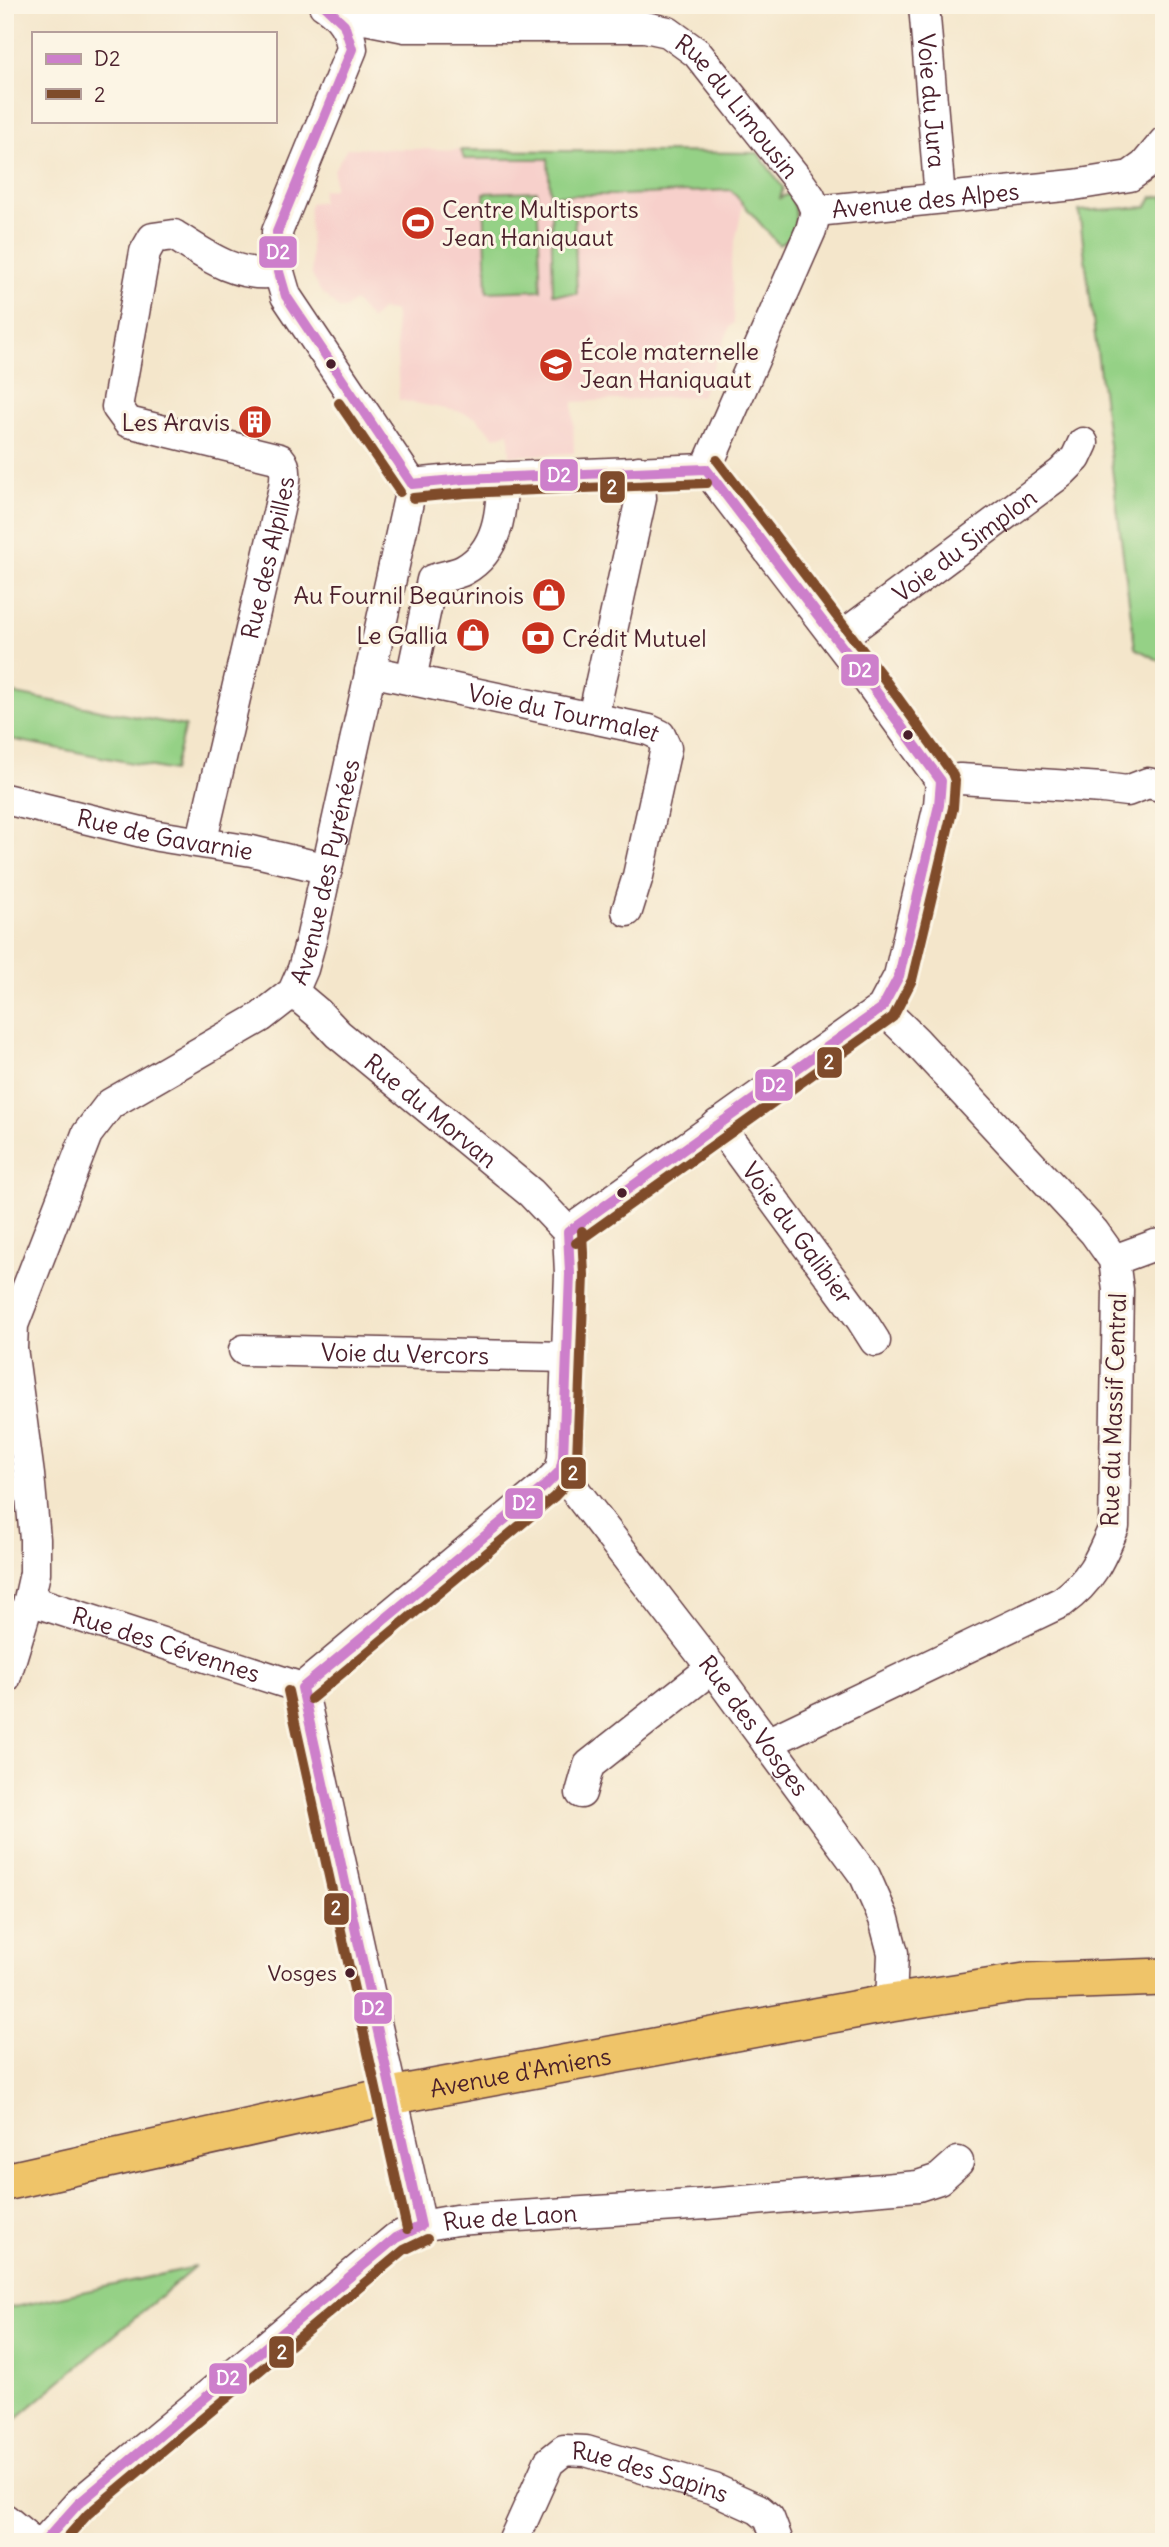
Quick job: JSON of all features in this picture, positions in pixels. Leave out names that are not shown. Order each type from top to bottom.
[{"type":"main road","name":"Avenue d'Amiens","points":[[5,2182],[390,2096],[891,2003],[1038,1981],[1164,1977]]},
{"type":"street","name":"Voie du Jura","points":[[924,5],[940,198]]},
{"type":"street","name":"Rue du Limousin","points":[[334,15],[405,27],[645,27],[668,32],[698,54],[720,79],[798,180],[816,211]]},
{"type":"street","points":[[334,15],[351,37],[352,50],[277,232],[279,272],[286,296],[412,484],[706,469],[941,781],[934,827],[900,976],[882,1008],[568,1232],[570,1274],[564,1458],[560,1471],[302,1688],[390,2096],[421,2226]]},
{"type":"street","points":[[1154,168],[1164,142]]},
{"type":"street","name":"Avenue des Alpes","points":[[706,469],[811,230],[816,211],[1074,184],[1130,176],[1154,168]]},
{"type":"street","name":"Rue des Alpilles","points":[[207,842],[204,831],[279,509],[285,464],[280,459],[128,422],[117,407],[145,252],[153,237],[174,235],[213,261],[241,272],[264,275],[279,272]]},
{"type":"street","name":"Voie du Simplon","points":[[837,640],[1061,473],[1076,458],[1083,443]]},
{"type":"street","points":[[593,717],[641,498],[639,471]]},
{"type":"street","points":[[411,679],[432,580],[464,570],[484,554],[497,530],[509,477]]},
{"type":"street","name":"Avenue des Pyrénées","points":[[5,1679],[35,1573],[35,1539],[12,1348],[13,1325],[86,1134],[110,1104],[261,1017],[293,992],[303,969],[327,869],[412,484]]},
{"type":"street","name":"Voie du Tourmalet","points":[[370,671],[593,717],[660,735],[666,748],[638,876],[627,911]]},
{"type":"street","points":[[941,781],[999,782],[1127,791],[1148,783],[1164,787]]},
{"type":"street","name":"Rue de Gavarnie","points":[[5,799],[158,836],[207,842],[327,869]]},
{"type":"street","name":"Rue du Morvan","points":[[293,992],[338,1034],[531,1193],[568,1232]]},
{"type":"street","name":"Rue du Massif Central","points":[[767,1743],[1062,1602],[1080,1588],[1100,1559],[1114,1527],[1118,1290],[1114,1259],[1094,1232],[882,1008]]},
{"type":"street","name":"Voie du Galibier","points":[[718,1124],[875,1341]]},
{"type":"street","points":[[1114,1259],[1164,1244]]},
{"type":"street","name":"Voie du Vercors","points":[[244,1350],[566,1357]]},
{"type":"street","name":"Rue des Vosges","points":[[560,1471],[712,1668],[864,1876],[874,1896],[893,1953],[891,2003]]},
{"type":"street","name":"Rue des Cévennes","points":[[29,1600],[302,1688]]},
{"type":"street","points":[[581,1793],[589,1765],[712,1668]]},
{"type":"street","name":"Rue de Laon","points":[[44,2542],[78,2504],[396,2238],[421,2226],[456,2220],[693,2205],[918,2186],[939,2179],[958,2162]]},
{"type":"street","name":"Rue des Sapins","points":[[513,2542],[549,2462],[564,2450],[586,2451],[714,2489],[769,2518],[778,2542]]},
{"type":"street","points":[[5,2519],[33,2542]]},
{"type":"shaded area","points":[[347,148],[754,154],[731,260],[734,323],[701,396],[573,402],[574,453],[510,456],[509,432],[495,437],[476,418],[462,412],[399,400],[395,311],[381,310],[371,320],[354,301],[345,309],[339,309],[320,291],[312,275],[309,208],[311,203],[322,202],[322,190],[334,189],[334,170]]},
{"type":"green space","points":[[461,150],[758,153],[783,188],[780,198],[788,194],[793,204],[793,236],[779,245],[731,190],[550,195],[548,159],[464,159]]},
{"type":"green space","points":[[537,191],[541,290],[487,292],[484,193]]},
{"type":"green space","points":[[1164,196],[1164,663],[1135,648],[1079,211],[1147,207],[1152,197]]},
{"type":"green space","points":[[574,207],[577,294],[553,294],[551,208]]},
{"type":"green space","points":[[5,692],[185,726],[173,771],[5,738]]},
{"type":"green space","points":[[195,2267],[5,2428],[5,2309]]},
{"type":"transit line","name":"D2","points":[[324,5],[344,24],[352,49],[277,232],[279,272],[286,296],[412,484]]},
{"type":"transit line","name":"2","points":[[339,403],[400,492]]},
{"type":"transit line","name":"2","points":[[576,1243],[893,1017],[912,980],[953,808],[955,781],[952,773],[880,673],[717,460]]},
{"type":"transit line","name":"D2","points":[[412,484],[464,479],[706,469]]},
{"type":"transit line","name":"D2","points":[[568,1232],[882,1008],[899,976],[939,805],[941,781],[706,469]]},
{"type":"transit line","name":"2","points":[[413,498],[465,493],[707,483]]},
{"type":"transit line","name":"2","points":[[311,1699],[554,1497],[572,1478],[577,1459],[584,1275],[582,1231]]},
{"type":"transit line","name":"D2","points":[[302,1688],[560,1471],[563,1458],[570,1274],[568,1232]]},
{"type":"transit line","name":"D2","points":[[302,1688],[421,2226]]},
{"type":"transit line","name":"2","points":[[288,1691],[407,2229]]},
{"type":"transit line","name":"D2","points":[[44,2542],[78,2504],[396,2238],[421,2226]]},
{"type":"transit line","name":"2","points":[[63,2542],[88,2514],[404,2250],[427,2239]]},
{"type":"place","name":"Centre Multisports Jean Haniquaut","points":[[418,223]]},
{"type":"place","name":"École maternelle Jean Haniquaut","points":[[556,365]]},
{"type":"place","name":"Les Aravis","points":[[255,422]]},
{"type":"place","name":"Au Fournil Beaurinois","points":[[549,595]]},
{"type":"place","name":"Le Gallia","points":[[473,635]]},
{"type":"place","name":"Crédit Mutuel","points":[[538,638]]},
{"type":"place","name":"Vosges","points":[[350,1973]]}]
